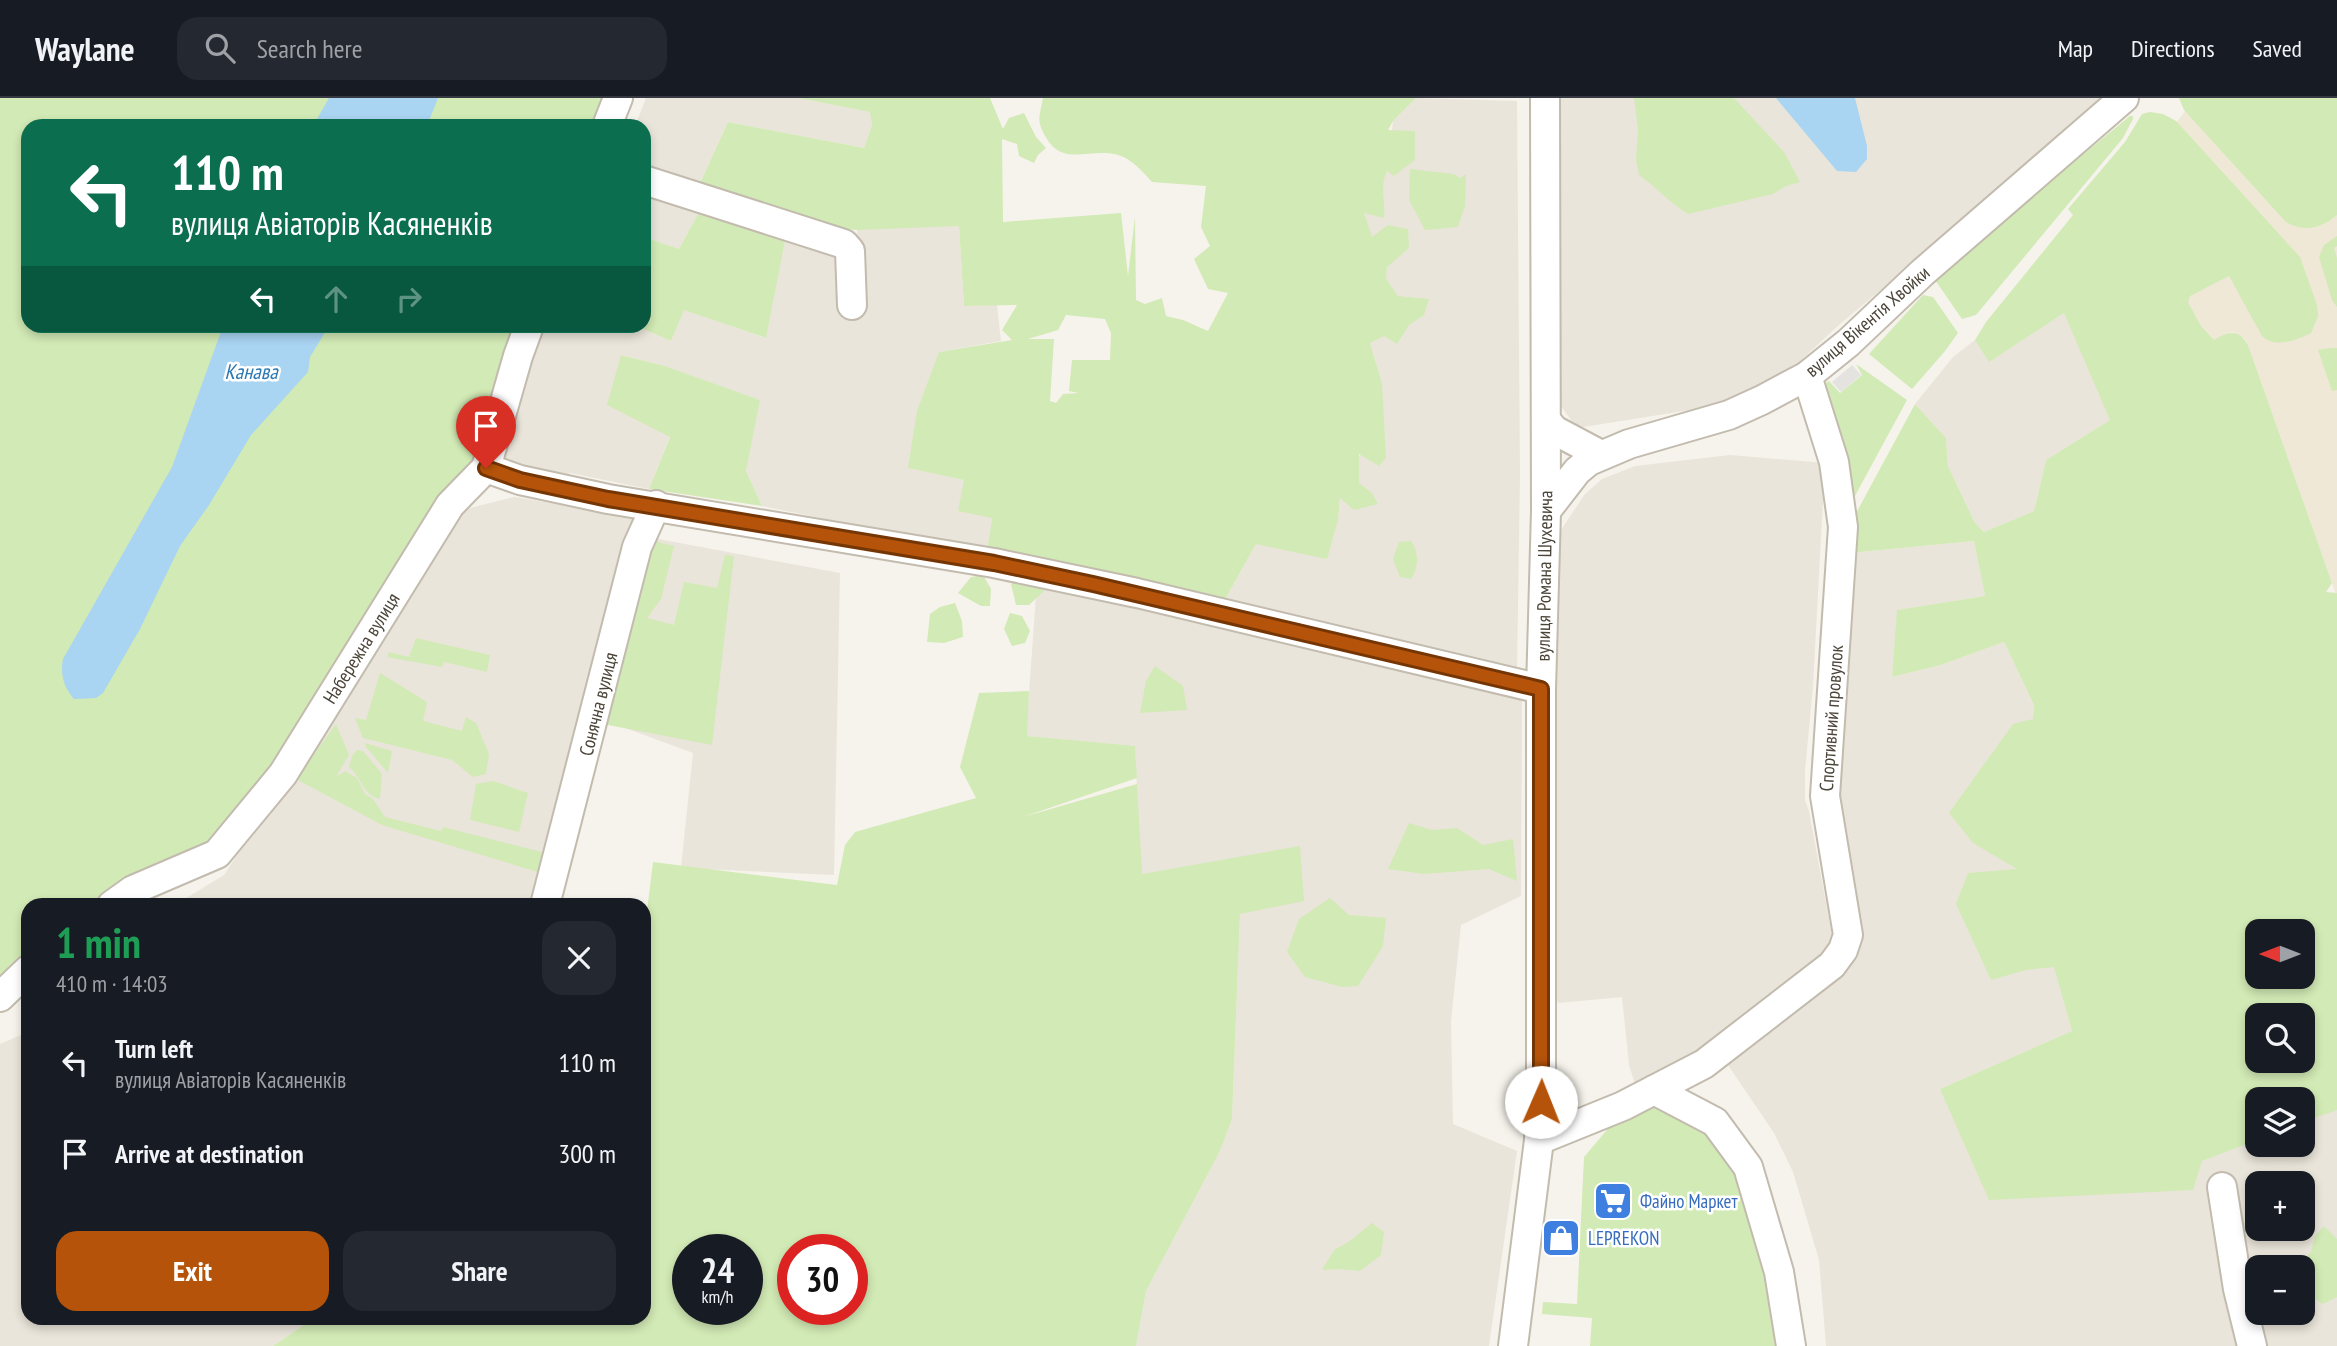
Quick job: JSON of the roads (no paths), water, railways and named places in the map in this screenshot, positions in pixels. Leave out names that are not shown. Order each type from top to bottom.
[{"type":"street","points":[[610,119],[618,98]]},
{"type":"street","name":"вулиця Романа Шухевича","points":[[1513,1346],[1539,1140],[1541,1083],[1541,689],[1546,511],[1545,98]]},
{"type":"street","name":"вулиця Вікентія Хвойки","points":[[1546,511],[1577,471],[1601,455],[1629,444],[1729,415],[1807,376],[1848,343],[1922,273],[2124,98]]},
{"type":"street","points":[[651,182],[844,244],[850,251],[852,305]]},
{"type":"street","name":"Набережна вулиця","points":[[122,898],[133,890],[217,855],[283,774],[450,505],[486,468],[526,333]]},
{"type":"street","name":"Спортивний провулок","points":[[1539,1140],[1623,1106],[1704,1064],[1832,965],[1843,950],[1848,935],[1825,796],[1843,527],[1834,461],[1807,376]]},
{"type":"street","points":[[1546,419],[1554,430],[1601,455]]},
{"type":"street","points":[[486,468],[520,480],[608,499],[994,563],[1541,689]]},
{"type":"street","name":"Сонячна вулиця","points":[[547,898],[637,547],[656,505]]},
{"type":"street","points":[[0,997],[21,977]]},
{"type":"street","points":[[1654,1090],[1678,1105],[1715,1122],[1748,1167],[1779,1272],[1791,1346]]},
{"type":"street","points":[[2222,1187],[2238,1289],[2252,1346]]},
{"type":"water","points":[[329,98],[438,98],[430,119],[317,119]]},
{"type":"water","points":[[1776,98],[1855,98],[1867,146],[1867,159],[1856,172],[1837,171]]},
{"type":"water","name":"Канава","points":[[220,333],[325,333],[310,357],[308,372],[251,435],[209,505],[180,546],[140,629],[103,693],[96,698],[74,699],[64,680],[63,659],[172,467]]},
{"type":"place","name":"Файно Маркет","points":[[1613,1201]]},
{"type":"place","name":"LEPREKON","points":[[1561,1238]]}]
